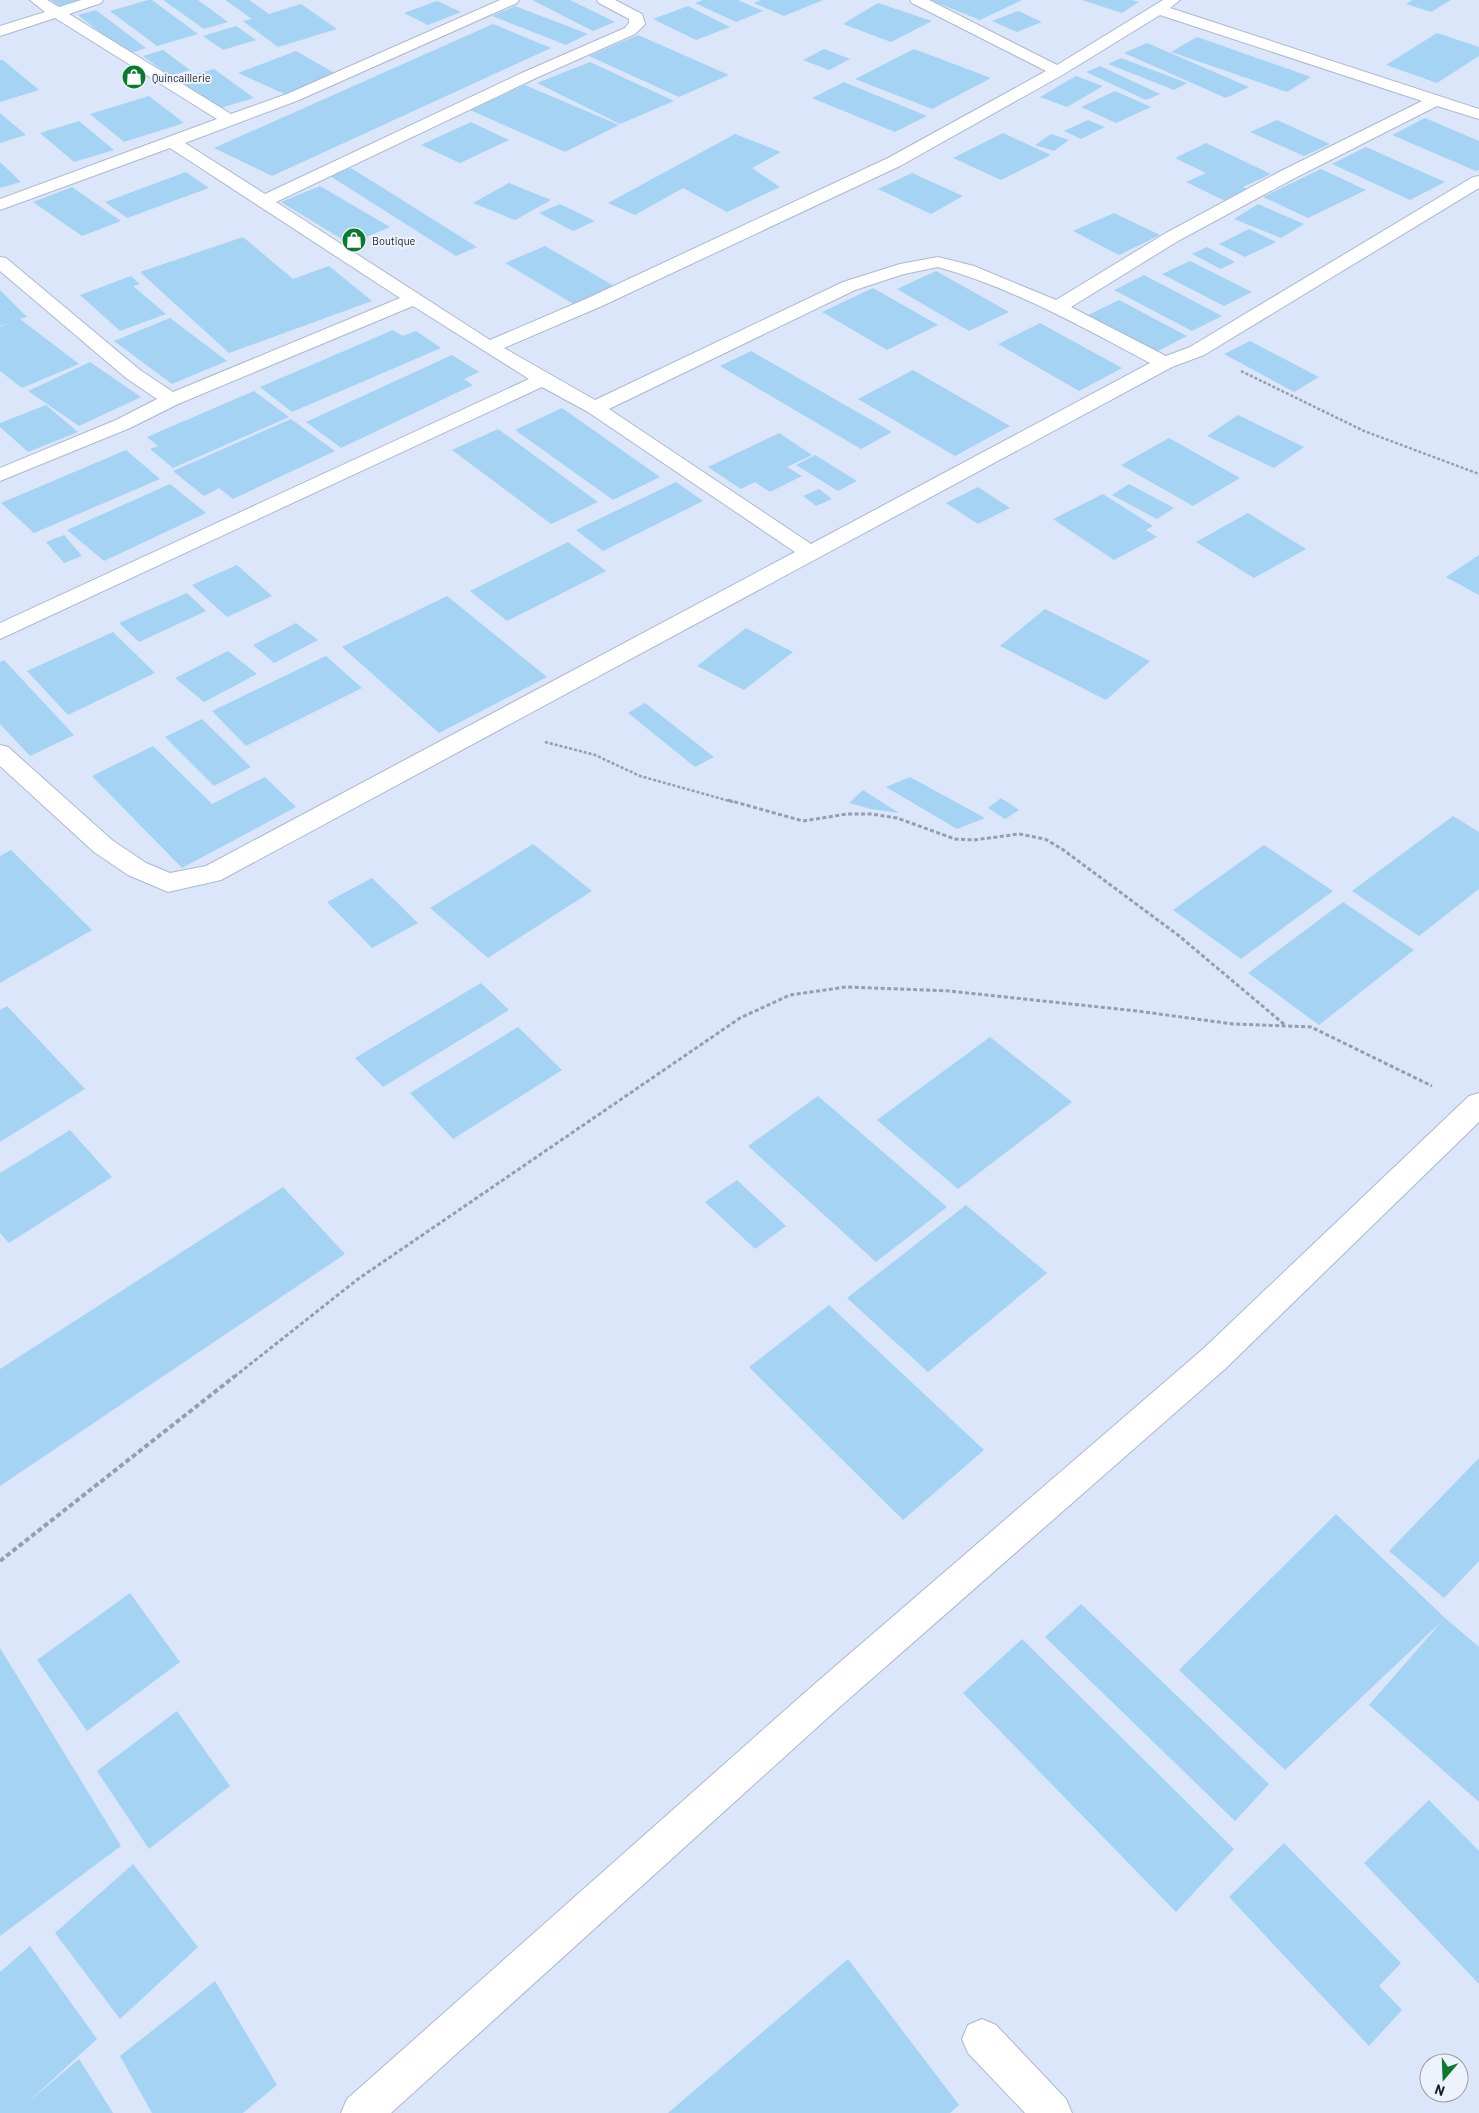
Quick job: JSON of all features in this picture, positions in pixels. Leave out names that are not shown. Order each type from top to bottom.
[{"type":"street","points":[[37,0],[231,121]]},
{"type":"street","points":[[0,31],[96,0]]},
{"type":"street","points":[[0,205],[293,97],[512,0]]},
{"type":"street","points":[[264,200],[530,75],[630,31],[638,24],[637,17],[604,0]]},
{"type":"street","points":[[917,0],[1058,70]]},
{"type":"street","points":[[489,347],[595,302],[894,162],[1058,70],[1165,5],[1479,114]]},
{"type":"street","points":[[1057,307],[1172,238],[1287,175],[1436,100]]},
{"type":"street","points":[[171,141],[489,347],[542,380],[595,408],[810,553]]},
{"type":"street","points":[[0,753],[103,846],[137,869],[168,883],[212,874],[1165,363],[1197,351],[1479,181]]},
{"type":"street","points":[[0,262],[133,374],[171,400]]},
{"type":"street","points":[[595,408],[849,286],[917,265],[938,262],[968,270],[1057,307],[1165,363]]},
{"type":"street","points":[[0,474],[123,424],[171,400],[416,298]]},
{"type":"street","points":[[0,632],[542,380]]},
{"type":"street","points":[[360,2113],[822,1700],[1214,1359],[1477,1105]]},
{"type":"street","points":[[982,2039],[1052,2113]]},
{"type":"path","points":[[1197,351],[1276,386],[1364,431],[1479,474]]},
{"type":"path","points":[[486,727],[594,755],[640,776],[802,821],[848,814],[871,814],[898,818],[937,834],[955,839],[974,840],[1019,834],[1045,839],[1062,849],[1178,935],[1286,1025]]},
{"type":"path","points":[[0,1561],[358,1279],[740,1018],[790,995],[846,987],[949,991],[1137,1010],[1233,1024],[1311,1027],[1477,1105]]},
{"type":"building","points":[[50,0],[78,0],[78,1],[59,6]]},
{"type":"building","points":[[152,0],[198,34],[157,46],[110,11]]},
{"type":"building","points":[[163,0],[198,0],[228,22],[204,29]]},
{"type":"building","points":[[225,0],[249,0],[269,14],[301,4],[337,29],[278,47],[243,21],[252,19]]},
{"type":"building","points":[[532,0],[570,0],[615,22],[593,31]]},
{"type":"building","points":[[703,0],[738,0],[763,11],[736,22],[695,3]]},
{"type":"building","points":[[761,0],[823,0],[784,16],[754,3]]},
{"type":"building","points":[[930,0],[1022,0],[980,20]]},
{"type":"building","points":[[1082,0],[1131,0],[1139,2],[1122,13]]},
{"type":"building","points":[[1412,0],[1451,0],[1431,12],[1406,4]]},
{"type":"building","points":[[437,1],[461,12],[428,25],[404,13]]},
{"type":"building","points":[[878,3],[932,21],[891,42],[843,24]]},
{"type":"building","points":[[515,6],[588,34],[566,45],[492,16]]},
{"type":"building","points":[[688,6],[730,27],[696,40],[653,19]]},
{"type":"building","points":[[96,10],[146,48],[128,54],[78,15]]},
{"type":"building","points":[[1018,11],[1042,22],[1017,32],[992,21]]},
{"type":"building","points":[[493,24],[551,48],[272,176],[214,148]]},
{"type":"building","points":[[236,26],[256,40],[223,50],[203,36]]},
{"type":"building","points":[[1437,33],[1479,47],[1479,56],[1437,83],[1386,65]]},
{"type":"building","points":[[638,35],[729,75],[679,97],[589,56]]},
{"type":"building","points":[[1197,37],[1311,77],[1287,92],[1171,52]]},
{"type":"building","points":[[1147,43],[1249,87],[1226,98],[1124,53]]},
{"type":"building","points":[[824,49],[850,59],[829,70],[803,60]]},
{"type":"building","points":[[914,49],[991,78],[932,109],[855,79]]},
{"type":"building","points":[[163,50],[190,70],[170,76],[143,56]]},
{"type":"building","points":[[296,51],[338,75],[289,96],[238,73]]},
{"type":"building","points":[[1121,58],[1187,83],[1174,90],[1108,64]]},
{"type":"building","points":[[0,60],[3,60],[39,90],[0,102]]},
{"type":"building","points":[[590,62],[674,101],[620,124],[537,83]]},
{"type":"building","points":[[1100,66],[1160,94],[1146,100],[1086,72]]},
{"type":"building","points":[[214,69],[254,98],[217,109],[178,79]]},
{"type":"building","points":[[1076,76],[1103,86],[1067,107],[1040,97]]},
{"type":"building","points":[[844,82],[927,116],[895,132],[812,98]]},
{"type":"building","points":[[525,85],[619,125],[565,152],[470,110]]},
{"type":"building","points":[[1115,91],[1151,107],[1116,123],[1081,107]]},
{"type":"building","points":[[149,96],[184,123],[124,142],[90,114]]},
{"type":"building","points":[[0,113],[26,135],[0,143]]},
{"type":"building","points":[[1425,118],[1479,141],[1479,170],[1476,171],[1392,135]]},
{"type":"building","points":[[1088,120],[1105,127],[1081,139],[1064,131]]},
{"type":"building","points":[[1277,120],[1330,144],[1304,156],[1250,132]]},
{"type":"building","points":[[79,121],[114,150],[74,162],[40,133]]},
{"type":"building","points":[[471,122],[509,140],[460,163],[421,145]]},
{"type":"building","points":[[1003,133],[1051,155],[1001,180],[953,158]]},
{"type":"building","points":[[735,134],[781,152],[752,168],[780,187],[727,212],[683,188],[635,215],[608,203]]},
{"type":"building","points":[[1051,134],[1069,140],[1054,151],[1035,145]]},
{"type":"building","points":[[1206,143],[1271,174],[1243,187],[1249,190],[1225,201],[1186,182],[1206,173],[1175,158]]},
{"type":"building","points":[[1366,147],[1445,182],[1410,200],[1332,164]]},
{"type":"building","points":[[0,162],[21,182],[0,188]]},
{"type":"building","points":[[351,168],[477,247],[456,256],[330,176]]},
{"type":"building","points":[[1321,169],[1366,190],[1308,218],[1263,197]]},
{"type":"building","points":[[186,172],[209,188],[127,218],[105,202]]},
{"type":"building","points":[[912,173],[963,196],[931,214],[878,189]]},
{"type":"building","points":[[509,183],[551,200],[515,220],[473,203]]},
{"type":"building","points":[[320,186],[390,227],[350,244],[281,202]]},
{"type":"building","points":[[72,187],[121,221],[82,236],[33,202]]},
{"type":"building","points":[[560,204],[595,221],[573,231],[539,213]]},
{"type":"building","points":[[1258,204],[1304,224],[1281,238],[1234,219]]},
{"type":"building","points":[[1114,213],[1160,235],[1119,255],[1073,231]]},
{"type":"building","points":[[1249,229],[1276,242],[1245,257],[1219,244]]},
{"type":"building","points":[[243,237],[293,279],[329,266],[372,301],[229,353],[140,272]]},
{"type":"building","points":[[545,246],[616,287],[575,305],[505,263]]},
{"type":"building","points":[[1207,247],[1235,262],[1221,269],[1192,254]]},
{"type":"building","points":[[1190,261],[1252,292],[1224,306],[1162,274]]},
{"type":"building","points":[[936,271],[1009,312],[969,331],[897,289]]},
{"type":"building","points":[[1144,275],[1222,316],[1192,331],[1114,290]]},
{"type":"building","points":[[131,276],[140,284],[133,286],[166,314],[120,331],[80,295]]},
{"type":"building","points":[[873,288],[938,325],[887,350],[822,312]]},
{"type":"building","points":[[0,290],[27,317],[20,319],[79,364],[22,388],[0,371],[0,327],[10,323],[0,326]]},
{"type":"building","points":[[1119,300],[1187,336],[1156,352],[1088,315]]},
{"type":"building","points":[[170,318],[227,361],[172,384],[114,341]]},
{"type":"building","points":[[1040,323],[1122,368],[1079,391],[998,344]]},
{"type":"building","points":[[393,330],[403,336],[416,331],[441,348],[292,412],[260,387]]},
{"type":"building","points":[[1250,341],[1319,377],[1294,392],[1224,354]]},
{"type":"building","points":[[751,351],[892,432],[861,449],[720,366]]},
{"type":"building","points":[[452,355],[479,372],[464,379],[473,385],[341,448],[306,422]]},
{"type":"building","points":[[90,362],[141,397],[79,426],[28,391]]},
{"type":"building","points":[[913,370],[1010,426],[955,456],[858,399]]},
{"type":"building","points":[[254,391],[289,417],[173,468],[150,449],[158,446],[147,437]]},
{"type":"building","points":[[46,405],[78,432],[28,452],[0,427],[0,423]]},
{"type":"building","points":[[562,408],[660,477],[613,500],[515,430]]},
{"type":"building","points":[[1238,415],[1304,447],[1274,468],[1207,436]]},
{"type":"building","points":[[291,419],[335,451],[233,499],[219,488],[204,496],[173,471]]},
{"type":"building","points":[[498,429],[598,502],[551,524],[452,450]]},
{"type":"building","points":[[779,433],[812,455],[787,467],[802,476],[770,492],[755,482],[741,489],[708,467]]},
{"type":"building","points":[[1169,438],[1240,478],[1193,506],[1121,465]]},
{"type":"building","points":[[126,450],[160,479],[34,533],[1,503]]},
{"type":"building","points":[[815,455],[857,481],[838,491],[796,465]]},
{"type":"building","points":[[676,482],[703,501],[603,551],[576,530]]},
{"type":"building","points":[[170,484],[206,513],[104,561],[67,530]]},
{"type":"building","points":[[1129,484],[1174,508],[1157,519],[1112,495]]},
{"type":"building","points":[[978,487],[1010,508],[978,524],[946,503]]},
{"type":"building","points":[[819,489],[832,499],[816,506],[803,496]]},
{"type":"building","points":[[1103,494],[1153,526],[1146,530],[1157,537],[1114,560],[1053,519]]},
{"type":"building","points":[[1248,513],[1306,549],[1254,578],[1196,542]]},
{"type":"building","points":[[64,535],[82,556],[64,563],[46,542]]},
{"type":"building","points":[[568,542],[606,571],[507,621],[470,591]]},
{"type":"building","points":[[1479,555],[1479,595],[1446,577]]},
{"type":"building","points":[[237,565],[272,596],[227,617],[192,585]]},
{"type":"building","points":[[187,593],[206,611],[139,642],[119,623]]},
{"type":"building","points":[[447,596],[547,677],[439,733],[342,647]]},
{"type":"building","points":[[1045,609],[1150,661],[1106,700],[1000,646]]},
{"type":"building","points":[[296,623],[318,640],[274,663],[253,645]]},
{"type":"building","points":[[746,628],[793,652],[744,690],[697,666]]},
{"type":"building","points":[[113,632],[155,673],[68,715],[27,671]]},
{"type":"building","points":[[228,651],[257,674],[204,702],[175,678]]},
{"type":"building","points":[[326,656],[362,688],[246,746],[212,711]]},
{"type":"building","points":[[4,660],[74,735],[30,756],[0,724],[0,662]]},
{"type":"building","points":[[645,703],[714,757],[695,767],[628,713]]},
{"type":"building","points":[[202,719],[251,767],[214,786],[165,737]]},
{"type":"building","points":[[153,746],[212,804],[265,777],[296,807],[182,868],[92,776]]},
{"type":"building","points":[[910,777],[985,818],[957,829],[886,787]]},
{"type":"building","points":[[863,790],[899,813],[871,809],[849,803]]},
{"type":"building","points":[[1001,798],[1019,810],[1005,819],[988,808]]},
{"type":"building","points":[[1453,816],[1479,832],[1479,889],[1419,936],[1352,891]]},
{"type":"building","points":[[533,844],[592,891],[488,958],[430,908]]},
{"type":"building","points":[[1264,845],[1333,891],[1241,959],[1173,910]]},
{"type":"building","points":[[11,850],[92,930],[0,983],[0,856]]},
{"type":"building","points":[[372,878],[418,923],[372,948],[327,902]]},
{"type":"building","points":[[1343,902],[1414,950],[1319,1025],[1248,973]]},
{"type":"building","points":[[481,983],[509,1010],[383,1087],[355,1058]]},
{"type":"building","points":[[7,1006],[85,1089],[0,1142],[0,1010]]},
{"type":"building","points":[[518,1027],[562,1070],[453,1139],[410,1093]]},
{"type":"building","points":[[990,1037],[1072,1102],[958,1189],[877,1120]]},
{"type":"building","points":[[818,1096],[947,1207],[876,1262],[748,1146]]},
{"type":"building","points":[[70,1130],[112,1177],[9,1243],[0,1233],[0,1173]]},
{"type":"building","points":[[737,1180],[786,1226],[755,1249],[705,1202]]},
{"type":"building","points":[[283,1187],[345,1254],[0,1486],[0,1369]]},
{"type":"building","points":[[966,1205],[1047,1273],[928,1372],[847,1298]]},
{"type":"building","points":[[829,1305],[984,1450],[903,1520],[749,1367]]},
{"type":"building","points":[[1479,1458],[1479,1561],[1444,1598],[1389,1551]]},
{"type":"building","points":[[1336,1514],[1445,1618],[1479,1647],[1479,1802],[1369,1705],[1443,1620],[1285,1770],[1179,1670]]},
{"type":"building","points":[[130,1593],[180,1662],[87,1731],[37,1660]]},
{"type":"building","points":[[1081,1604],[1269,1784],[1235,1821],[1045,1637]]},
{"type":"building","points":[[1022,1639],[1234,1849],[1176,1912],[963,1693]]},
{"type":"building","points":[[0,1648],[121,1846],[0,1936]]},
{"type":"building","points":[[177,1711],[230,1786],[149,1849],[97,1771]]},
{"type":"building","points":[[1429,1800],[1479,1851],[1479,1984],[1364,1863]]},
{"type":"building","points":[[1284,1843],[1401,1963],[1379,1986],[1402,2010],[1369,2046],[1229,1897]]},
{"type":"building","points":[[133,1864],[198,1947],[120,2019],[55,1933]]},
{"type":"building","points":[[30,1946],[97,2039],[26,2104],[79,2059],[113,2113],[0,2113],[0,1972]]},
{"type":"building","points":[[848,1959],[959,2105],[950,2113],[668,2113]]},
{"type":"building","points":[[215,1981],[277,2085],[243,2113],[152,2113],[120,2056]]},
{"type":"place","name":"Quincaillerie","points":[[134,77]]},
{"type":"place","name":"Boutique","points":[[354,240]]}]
